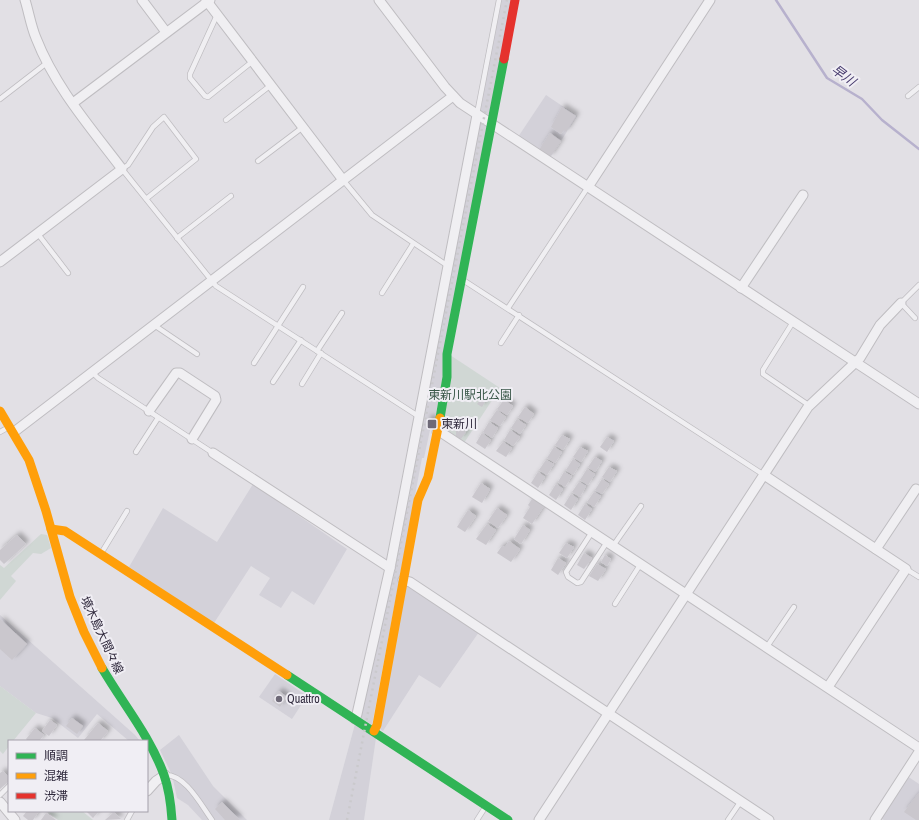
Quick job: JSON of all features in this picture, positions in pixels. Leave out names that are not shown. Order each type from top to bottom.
[{"type":"street","points":[[0,262],[122,169],[73,103],[48,62],[36,38],[26,0]]},
{"type":"street","points":[[142,0],[166,32]]},
{"type":"street","points":[[73,103],[207,0],[343,180]]},
{"type":"street","points":[[379,0],[452,96],[477,115],[919,404]]},
{"type":"street","points":[[374,731],[377,725],[402,580],[418,500],[428,477],[448,377],[447,354],[515,0]]},
{"type":"street","points":[[588,187],[710,0]]},
{"type":"street","points":[[12,429],[92,372],[452,96]]},
{"type":"street","points":[[355,719],[390,568],[477,115]]},
{"type":"street","points":[[741,288],[802,195]]},
{"type":"street","points":[[539,820],[685,594],[810,406],[856,363],[880,325],[901,303]]},
{"type":"street","points":[[149,411],[176,373],[180,373],[215,396],[216,400],[192,439]]},
{"type":"street","name":"境木島大間々線","points":[[0,411],[12,429],[28,459],[51,529],[71,598],[80,622],[101,667],[148,740]]},
{"type":"street","points":[[437,432],[442,433],[919,748]]},
{"type":"street","points":[[213,453],[390,568]]},
{"type":"street","points":[[764,475],[906,569],[828,687]]},
{"type":"street","points":[[876,549],[916,489]]},
{"type":"street","points":[[51,529],[65,531],[101,553],[508,820]]},
{"type":"street","points":[[402,580],[410,582],[499,643],[608,712],[769,820]]},
{"type":"street","name":"境木島大間々線","points":[[148,740],[158,756],[165,776],[171,801],[172,820]]},
{"type":"street","points":[[875,820],[919,752]]},
{"type":"street","points":[[148,790],[156,781],[165,776]]},
{"type":"street","points":[[0,802],[8,812]]},
{"type":"street","points":[[8,812],[15,820]]},
{"type":"lane","points":[[477,115],[499,0]]},
{"type":"lane","points":[[217,15],[190,74],[190,78],[205,96],[208,97],[253,61]]},
{"type":"lane","points":[[0,99],[48,62]]},
{"type":"lane","points":[[226,120],[271,85]]},
{"type":"lane","points":[[908,96],[919,87]]},
{"type":"lane","points":[[146,199],[196,159],[164,117],[153,127],[128,165],[122,169],[177,238],[216,286],[418,416]]},
{"type":"lane","points":[[258,161],[303,127]]},
{"type":"lane","points":[[343,180],[372,215],[413,244],[448,266]]},
{"type":"lane","points":[[508,308],[588,187]]},
{"type":"lane","points":[[177,238],[231,196]]},
{"type":"lane","points":[[37,233],[68,273]]},
{"type":"lane","points":[[382,293],[413,244]]},
{"type":"lane","points":[[462,279],[764,475]]},
{"type":"lane","points":[[915,318],[901,303],[919,285]]},
{"type":"lane","points":[[254,363],[303,287]]},
{"type":"lane","points":[[302,384],[342,312]]},
{"type":"lane","points":[[501,343],[519,315]]},
{"type":"lane","points":[[793,322],[762,374],[810,406]]},
{"type":"lane","points":[[154,325],[197,354]]},
{"type":"lane","points":[[273,382],[301,340]]},
{"type":"lane","points":[[92,372],[98,378],[213,453]]},
{"type":"lane","points":[[136,452],[158,418]]},
{"type":"lane","points":[[0,432],[12,429]]},
{"type":"lane","points":[[592,532],[566,572],[566,575],[579,583],[641,506]]},
{"type":"lane","points":[[101,553],[127,511]]},
{"type":"lane","points":[[615,604],[640,565]]},
{"type":"lane","points":[[906,569],[919,578]]},
{"type":"lane","points":[[766,648],[794,607]]},
{"type":"lane","points":[[165,776],[172,775],[180,779],[212,820]]},
{"type":"lane","points":[[0,795],[8,787]]},
{"type":"lane","points":[[728,820],[741,801]]},
{"type":"lane","points":[[477,820],[486,806]]},
{"type":"shaded area","points":[[502,0],[513,0],[490,115],[479,111]]},
{"type":"shaded area","points":[[546,95],[577,116],[550,158],[518,137]]},
{"type":"shaded area","points":[[479,122],[488,126],[433,430],[430,430],[424,458],[422,458],[372,725],[361,718]]},
{"type":"shaded area","points":[[253,484],[347,549],[314,605],[292,591],[281,608],[259,595],[270,578],[251,566],[214,623],[129,567],[163,508],[217,542]]},
{"type":"shaded area","points":[[406,584],[479,632],[440,688],[419,675],[383,731],[380,729]]},
{"type":"shaded area","points":[[0,615],[139,740],[128,740],[97,714],[78,738],[52,718],[36,713],[0,686]]},
{"type":"shaded area","points":[[275,674],[307,696],[292,719],[259,697]]},
{"type":"shaded area","points":[[355,724],[376,738],[364,820],[329,820]]},
{"type":"shaded area","points":[[179,735],[213,786],[247,820],[202,820],[188,805],[177,798],[172,775],[160,750]]},
{"type":"shaded area","points":[[907,776],[919,784],[919,820],[884,820],[880,818]]},
{"type":"green space","name":"東新川駅北公園","points":[[450,355],[500,388],[464,443],[448,432],[442,425]]},
{"type":"green space","points":[[41,534],[47,535],[51,548],[41,554],[33,553],[11,576],[16,581],[0,600],[0,565],[4,568]]},
{"type":"green space","points":[[0,686],[36,713],[14,740],[8,740],[8,747],[3,754],[0,751]]},
{"type":"green space","points":[[47,812],[83,812],[93,820],[58,820]]},
{"type":"building","points":[[562,107],[576,116],[566,132],[564,130],[561,134],[551,127]]},
{"type":"building","points":[[550,133],[561,141],[550,157],[539,150]]},
{"type":"building","points":[[481,399],[485,402],[482,407],[477,404]]},
{"type":"building","points":[[504,400],[513,406],[507,415],[497,409]]},
{"type":"building","points":[[525,407],[534,414],[528,423],[518,417]]},
{"type":"building","points":[[497,410],[506,417],[500,426],[490,420]]},
{"type":"building","points":[[428,418],[435,420],[433,430],[426,429]]},
{"type":"building","points":[[517,419],[526,425],[520,434],[511,428]]},
{"type":"building","points":[[489,422],[498,428],[492,438],[483,432]]},
{"type":"building","points":[[461,429],[466,432],[461,439],[456,436],[456,430]]},
{"type":"building","points":[[510,430],[520,437],[513,446],[504,440]]},
{"type":"building","points":[[482,433],[491,440],[485,449],[476,443]]},
{"type":"building","points":[[562,435],[570,439],[563,450],[555,445]]},
{"type":"building","points":[[607,437],[614,441],[607,452],[600,447]]},
{"type":"building","points":[[503,442],[512,448],[506,457],[496,451]]},
{"type":"building","points":[[554,447],[562,452],[555,463],[547,458]]},
{"type":"building","points":[[580,447],[588,451],[581,462],[573,457]]},
{"type":"building","points":[[595,457],[602,461],[595,472],[588,467]]},
{"type":"building","points":[[573,459],[580,464],[573,475],[566,470]]},
{"type":"building","points":[[546,460],[554,464],[547,475],[539,470]]},
{"type":"building","points":[[609,467],[617,471],[610,482],[602,477]]},
{"type":"building","points":[[587,469],[595,474],[588,485],[580,480]]},
{"type":"building","points":[[538,472],[545,477],[538,488],[531,483]]},
{"type":"building","points":[[564,472],[572,476],[565,487],[558,482]]},
{"type":"building","points":[[602,479],[609,484],[602,494],[595,490]]},
{"type":"building","points":[[579,482],[586,486],[580,497],[572,492]]},
{"type":"building","points":[[481,483],[490,489],[482,503],[472,497]]},
{"type":"building","points":[[556,484],[563,489],[556,500],[549,495]]},
{"type":"building","points":[[594,492],[601,496],[594,507],[587,502]]},
{"type":"building","points":[[571,494],[578,499],[571,510],[564,505]]},
{"type":"building","points":[[532,499],[544,506],[532,524],[523,518],[530,507],[528,505]]},
{"type":"building","points":[[585,504],[592,509],[585,520],[578,515]]},
{"type":"building","points":[[497,508],[507,515],[498,528],[488,521]]},
{"type":"building","points":[[468,510],[476,516],[465,532],[457,527]]},
{"type":"building","points":[[487,524],[496,530],[486,545],[476,539]]},
{"type":"building","points":[[523,525],[530,530],[521,544],[514,539]]},
{"type":"building","points":[[17,535],[26,544],[4,564],[0,560],[0,550]]},
{"type":"building","points":[[509,541],[520,549],[511,562],[497,553],[502,546],[505,547]]},
{"type":"building","points":[[566,543],[574,547],[567,558],[559,553]]},
{"type":"building","points":[[584,553],[592,558],[584,569],[577,565]]},
{"type":"building","points":[[605,555],[611,559],[607,566],[601,562]]},
{"type":"building","points":[[558,558],[566,563],[558,575],[551,570]]},
{"type":"building","points":[[597,564],[606,569],[598,581],[589,576]]},
{"type":"building","points":[[0,619],[27,644],[12,660],[0,649]]},
{"type":"building","name":"Quattro","points":[[279,691],[287,697],[280,707],[272,701]]},
{"type":"building","points":[[72,718],[83,726],[77,734],[66,726]]},
{"type":"building","points":[[50,720],[57,725],[49,736],[42,731]]},
{"type":"building","points":[[98,723],[108,731],[101,740],[84,740]]},
{"type":"building","points":[[35,728],[44,735],[40,740],[26,739]]},
{"type":"building","points":[[3,771],[8,776],[8,782],[0,789],[0,773]]},
{"type":"building","points":[[919,793],[919,820],[916,820],[904,812]]},
{"type":"building","points":[[222,802],[240,820],[225,820],[215,809]]},
{"type":"building","points":[[26,812],[38,812],[33,820],[28,820],[23,816]]},
{"type":"building","points":[[87,812],[98,812],[93,818]]},
{"type":"building","points":[[114,812],[121,819],[105,820]]},
{"type":"building","points":[[46,813],[56,820],[41,820]]},
{"type":"waterway","name":"早川","points":[[776,0],[827,78],[862,99],[882,120],[919,149]]},
{"type":"railway","points":[[347,820],[507,0]]},
{"type":"traffic: fast","points":[[440,418],[447,377],[447,354],[504,59]]},
{"type":"traffic: fast","points":[[102,668],[148,740]]},
{"type":"traffic: fast","points":[[287,675],[508,820]]},
{"type":"traffic: fast","points":[[148,741],[164,775],[172,820]]},
{"type":"traffic: slow","points":[[0,411],[29,460],[46,511],[70,597],[84,632],[102,668]]},
{"type":"traffic: slow","points":[[374,731],[377,725],[418,500],[428,477],[440,418]]},
{"type":"traffic: slow","points":[[51,529],[65,531],[287,675]]},
{"type":"traffic: jam","points":[[504,59],[515,0]]},
{"type":"place","name":"東新川","points":[[432,424]]},
{"type":"place","name":"Quattro","points":[[279,699]]}]
